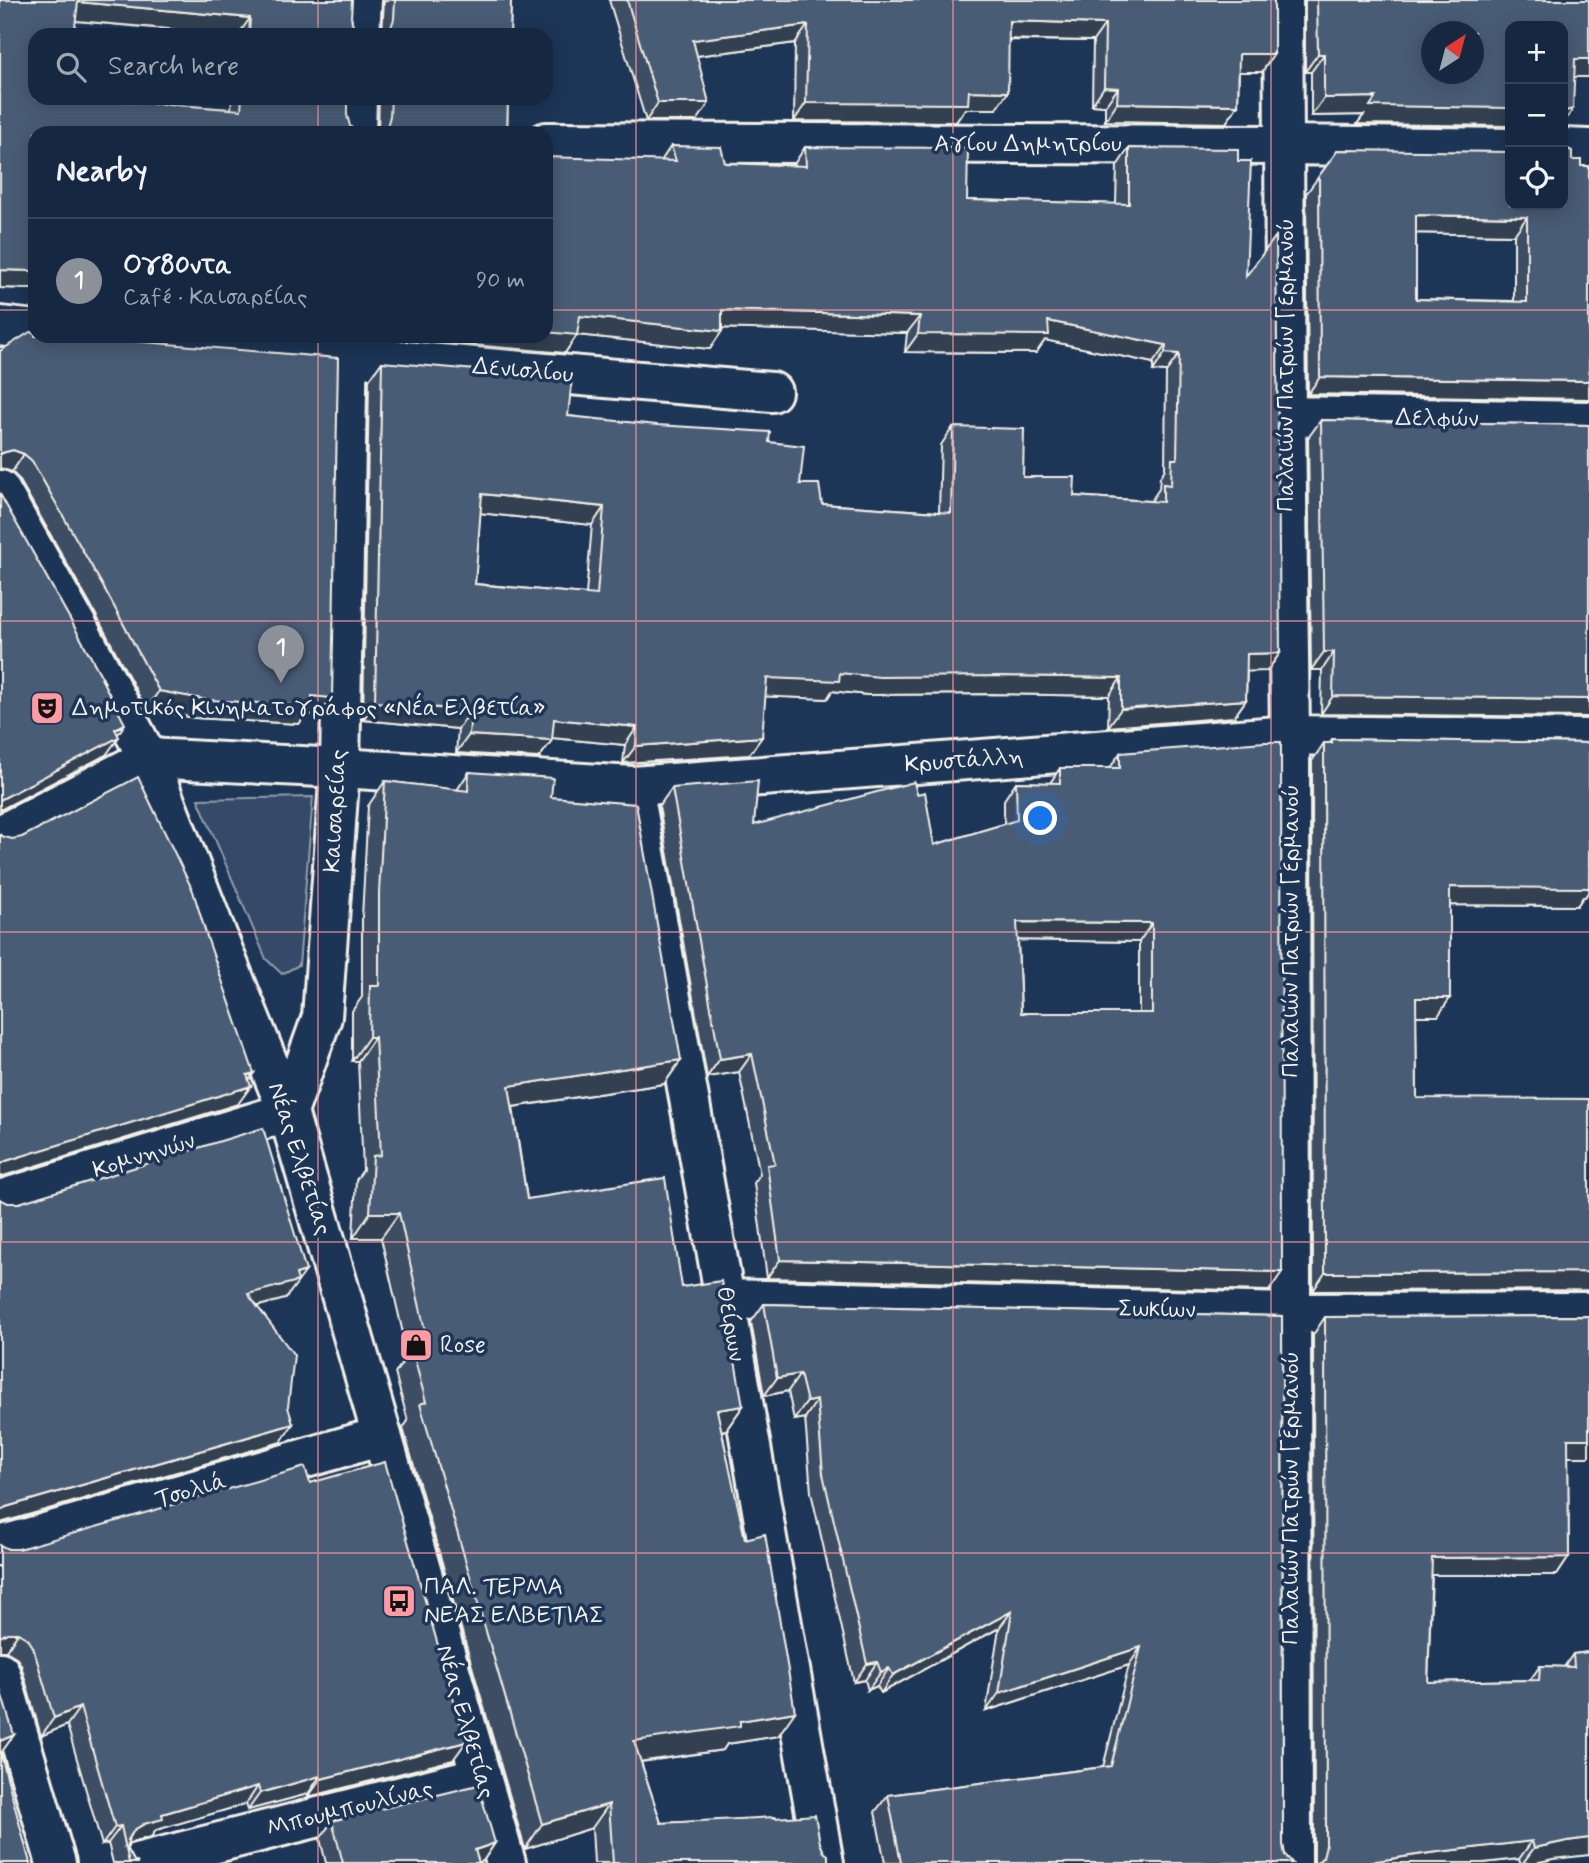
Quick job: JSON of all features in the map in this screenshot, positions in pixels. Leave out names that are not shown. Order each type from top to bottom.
[{"type":"street","points":[[360,28],[362,0]]},
{"type":"street","name":"Παλαιών Πατρών Γερμανού","points":[[1283,0],[1290,735],[1292,1863]]},
{"type":"street","points":[[356,126],[358,105]]},
{"type":"street","name":"Αγίου Δημητρίου","points":[[553,142],[1505,148]]},
{"type":"street","points":[[1568,148],[1589,149]]},
{"type":"street","points":[[0,326],[28,329]]},
{"type":"street","name":"Δενισλίου","points":[[260,343],[347,347],[772,391]]},
{"type":"street","name":"Καισαρείας","points":[[288,1112],[322,1017],[340,768],[347,347]]},
{"type":"street","name":"Δελφών","points":[[1286,416],[1589,421]]},
{"type":"street","name":"Νέας Ελβετίας","points":[[0,490],[148,758],[288,1112],[506,1863]]},
{"type":"street","name":"Κρυστάλλη","points":[[148,758],[633,786],[1290,735],[1589,739]]},
{"type":"street","points":[[0,835],[148,758]]},
{"type":"street","name":"Θείρων","points":[[633,786],[824,1863]]},
{"type":"street","name":"Κομνηνών","points":[[0,1200],[288,1112]]},
{"type":"street","name":"Σωκίων","points":[[725,1299],[1291,1313],[1589,1312]]},
{"type":"street","name":"Τσολιά","points":[[0,1546],[382,1436]]},
{"type":"street","points":[[0,1672],[56,1863]]},
{"type":"street","name":"Μπουμπουλίνας","points":[[137,1863],[481,1776]]},
{"type":"shaded area","points":[[313,797],[299,965],[282,974],[266,959],[198,799]]},
{"type":"building","points":[[0,0],[352,0],[351,17],[354,28],[249,28],[250,18],[78,2],[75,28],[28,28],[28,105],[174,105],[241,110],[241,105],[347,105],[350,126],[28,126],[28,271],[0,270]]},
{"type":"building","points":[[395,0],[511,0],[510,28],[391,28]]},
{"type":"building","points":[[627,0],[1274,0],[1274,54],[1239,54],[1238,105],[1117,103],[1118,88],[1104,87],[1105,24],[1009,21],[1008,92],[969,91],[968,104],[806,103],[808,25],[693,40],[709,103],[658,103]]},
{"type":"building","points":[[1317,0],[1589,0],[1589,59],[1575,59],[1573,109],[1568,110],[1568,21],[1505,21],[1505,108],[1370,106],[1376,97],[1324,98],[1324,54],[1318,54]]},
{"type":"building","points":[[391,105],[508,105],[507,126],[387,126]]},
{"type":"building","points":[[671,146],[721,147],[725,163],[806,166],[805,147],[968,148],[967,200],[1129,204],[1129,148],[1238,149],[1238,161],[1251,161],[1246,276],[1276,236],[1280,653],[1247,654],[1246,700],[1121,709],[1121,678],[880,677],[840,673],[839,681],[767,678],[762,737],[636,746],[637,727],[554,719],[552,740],[469,735],[471,711],[375,702],[382,362],[572,378],[568,416],[770,432],[769,442],[804,446],[800,484],[819,484],[822,504],[951,513],[953,427],[1024,429],[1023,477],[1075,477],[1074,496],[1163,502],[1163,484],[1171,485],[1172,459],[1177,459],[1179,354],[1165,353],[1166,345],[1048,321],[1049,335],[918,334],[920,316],[722,310],[722,331],[580,316],[577,335],[553,333],[553,157],[676,161]],"holes":[[[482,494],[604,507],[597,595],[475,584]]]},
{"type":"building","points":[[1568,149],[1572,151],[1572,160],[1581,160],[1581,166],[1589,166],[1589,381],[1320,377],[1319,176],[1338,150],[1505,152],[1505,210],[1568,210]],"holes":[[[1416,215],[1527,217],[1527,302],[1416,299]]]},
{"type":"building","points":[[28,333],[28,343],[156,343],[338,358],[332,698],[312,696],[312,706],[208,700],[159,691],[32,461],[13,450],[0,455],[0,351]]},
{"type":"building","points":[[1321,420],[1589,425],[1589,699],[1333,696],[1334,652],[1324,652]]},
{"type":"building","points":[[0,494],[125,724],[115,729],[119,737],[0,800]]},
{"type":"building","points":[[1332,739],[1589,743],[1589,888],[1450,887],[1450,998],[1416,998],[1417,1098],[1589,1099],[1589,1272],[1325,1273],[1324,743],[1332,743]]},
{"type":"building","points":[[1281,742],[1282,1272],[780,1260],[767,1165],[775,1164],[752,1054],[720,1059],[672,788],[758,781],[754,825],[914,782],[917,794],[925,792],[934,845],[1017,820],[1016,782],[1060,783],[1060,768],[1120,768],[1120,753]],"holes":[[[1017,922],[1152,923],[1152,1013],[1021,1013]]]},
{"type":"building","points":[[469,772],[553,778],[551,797],[636,804],[681,1060],[509,1086],[527,1199],[665,1178],[682,1287],[721,1281],[743,1406],[717,1410],[745,1539],[765,1534],[795,1712],[740,1721],[740,1726],[634,1741],[661,1823],[815,1815],[820,1843],[828,1855],[828,1863],[613,1863],[609,1804],[542,1824],[420,1404],[426,1402],[412,1349],[428,1344],[399,1213],[370,1213],[373,1156],[381,1155],[375,1037],[369,1037],[370,986],[379,986],[379,893],[385,781],[468,791]]},
{"type":"building","points":[[138,777],[193,891],[254,1073],[247,1075],[251,1086],[0,1165],[0,834],[12,839],[22,837]]},
{"type":"building","points":[[263,1128],[306,1271],[296,1274],[298,1281],[248,1294],[294,1355],[288,1407],[293,1424],[6,1507],[0,1511],[0,1199],[8,1203],[19,1203]]},
{"type":"building","points":[[764,1304],[1282,1316],[1283,1845],[1285,1855],[1292,1863],[901,1863],[888,1795],[1111,1766],[1141,1647],[999,1693],[1012,1611],[893,1675],[889,1668],[881,1672],[877,1662],[867,1664],[823,1474],[817,1400],[807,1402],[800,1374],[777,1378]]},
{"type":"building","points":[[1589,1316],[1589,1439],[1568,1439],[1569,1557],[1432,1558],[1428,1682],[1539,1680],[1540,1666],[1574,1667],[1573,1654],[1589,1652],[1589,1838],[1534,1848],[1532,1841],[1363,1863],[1317,1863],[1323,1857],[1326,1845],[1325,1317]]},
{"type":"building","points":[[385,1462],[466,1742],[260,1793],[258,1786],[162,1814],[163,1819],[134,1830],[128,1840],[128,1850],[138,1863],[129,1863],[121,1826],[115,1827],[80,1707],[54,1718],[33,1647],[28,1639],[18,1633],[7,1633],[0,1637],[0,1545],[8,1549],[19,1549],[305,1467],[310,1483]]},
{"type":"building","points":[[0,1689],[14,1735],[0,1741]]},
{"type":"building","points":[[0,1751],[30,1863],[0,1863]]},
{"type":"building","points":[[478,1785],[495,1843],[475,1850],[479,1863],[343,1863],[332,1821]]},
{"type":"place","name":"Ογ80ντα","points":[[281,683]]},
{"type":"place","name":"Δημοτικός Κινηματογράφος «Νέα Ελβετία»","points":[[47,708]]},
{"type":"place","name":"Rose","points":[[416,1345]]},
{"type":"place","name":"ΠΑΛ. ΤΕΡΜΑ ΝΕΑΣ ΕΛΒΕΤΙΑΣ","points":[[399,1601]]}]
